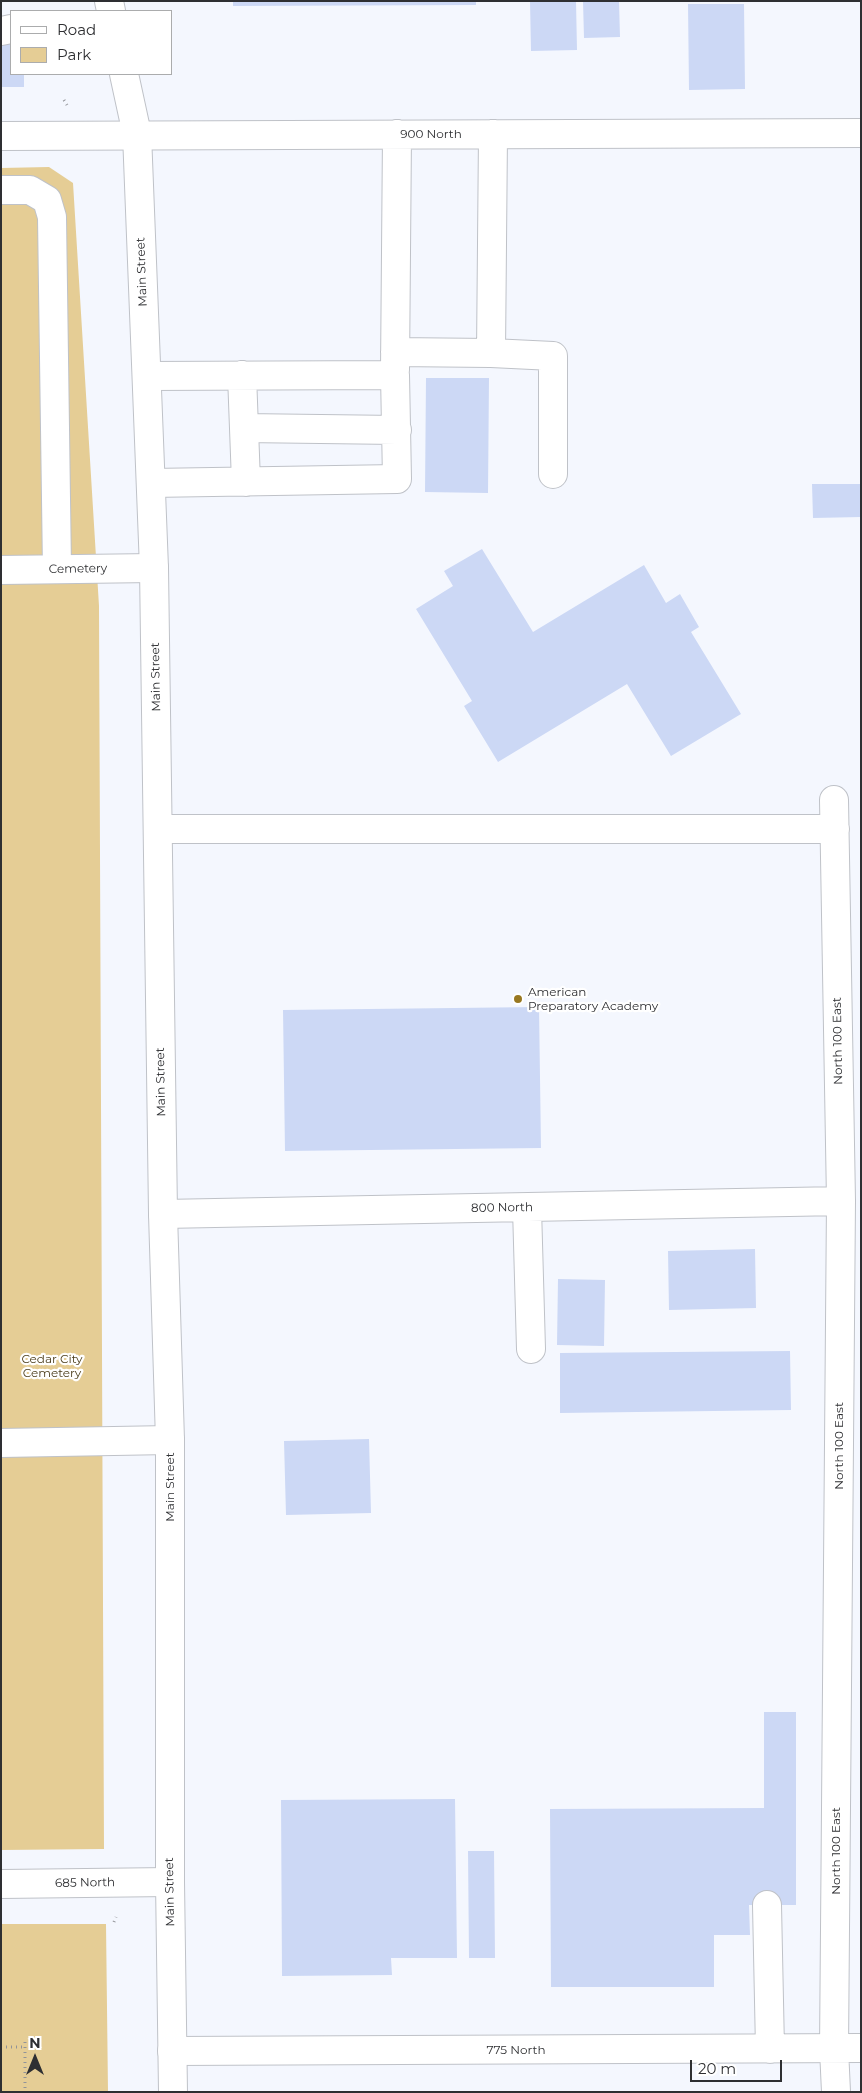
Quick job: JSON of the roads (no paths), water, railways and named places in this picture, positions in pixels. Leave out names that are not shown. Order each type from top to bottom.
[{"type":"street","name":"Main Street","points":[[124,75],[137,134],[154,568],[163,1214],[170,1440],[170,1882],[173,2092]]},
{"type":"street","name":"900 North","points":[[1,136],[137,134],[861,133]]},
{"type":"street","points":[[151,483],[398,479],[396,364],[397,134]]},
{"type":"street","points":[[491,353],[493,134]]},
{"type":"street","points":[[1,190],[30,190],[47,200],[52,217],[57,569]]},
{"type":"street","points":[[146,376],[242,375],[396,364],[491,353],[553,356],[553,474]]},
{"type":"street","points":[[242,375],[246,482]]},
{"type":"street","points":[[244,428],[397,430]]},
{"type":"street","name":"Cemetery","points":[[1,570],[154,568]]},
{"type":"street","name":"North 100 East","points":[[834,800],[841,1201],[834,2049],[836,2092]]},
{"type":"street","points":[[158,829],[835,829]]},
{"type":"street","name":"800 North","points":[[163,1214],[841,1201]]},
{"type":"street","points":[[528,1208],[531,1349]]},
{"type":"street","points":[[1,1443],[170,1440]]},
{"type":"street","name":"685 North","points":[[1,1884],[170,1882]]},
{"type":"street","points":[[767,1905],[770,2049]]},
{"type":"street","name":"775 North","points":[[172,2051],[861,2048]]},
{"type":"place","name":"American Preparatory Academy","points":[[518,999]]},
{"type":"park label","name":"Cedar City Cemetery","points":[[52,1366]]}]
